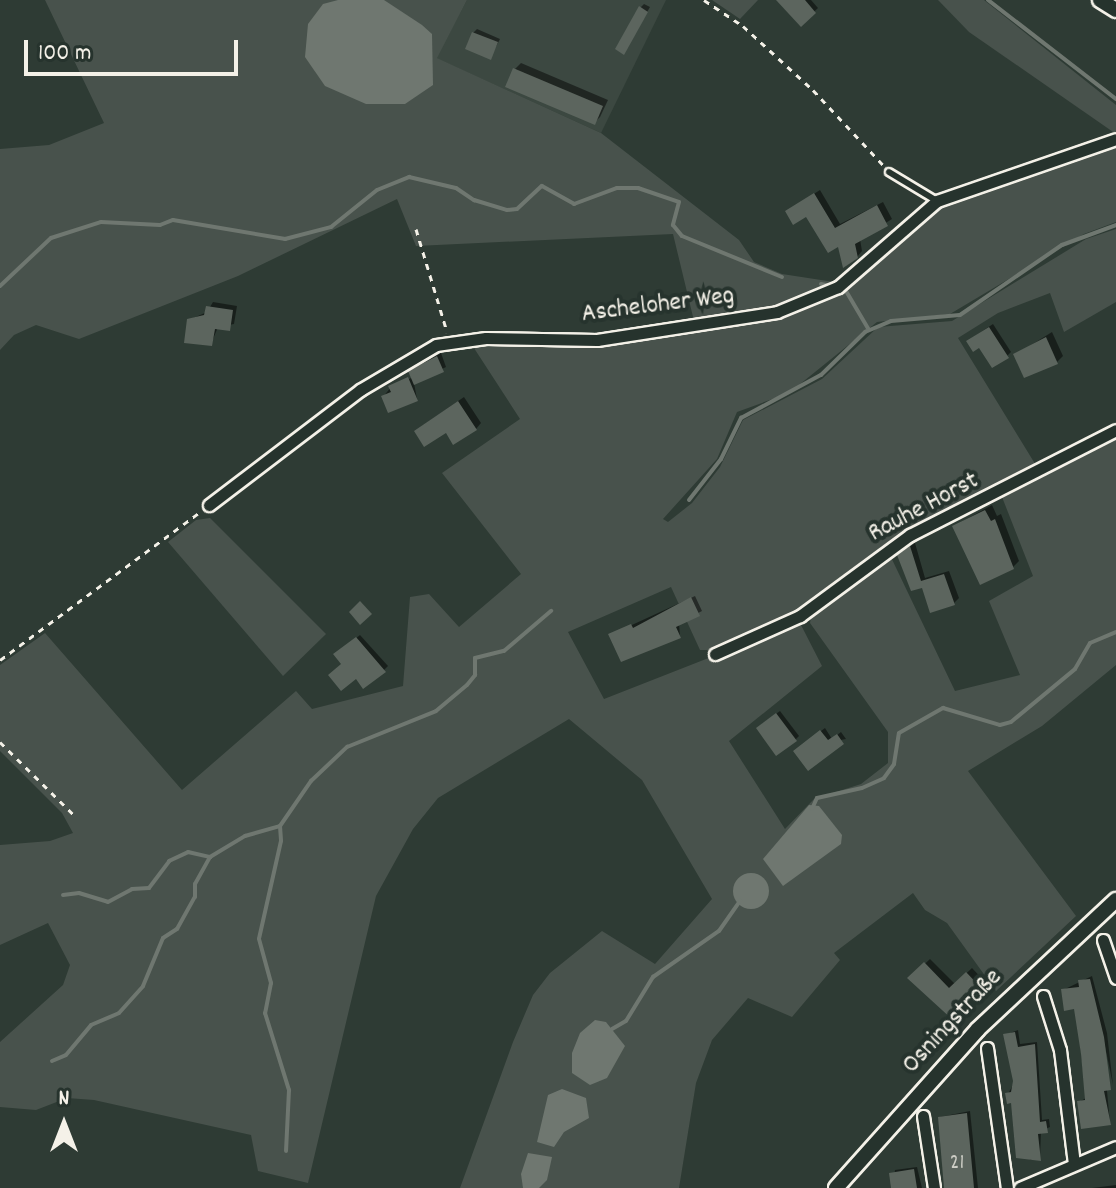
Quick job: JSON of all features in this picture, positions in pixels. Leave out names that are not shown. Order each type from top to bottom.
[{"type":"street","points":[[1100,0],[1116,10]]},
{"type":"street","name":"Ascheloher Weg","points":[[209,505],[399,363],[451,343],[597,340],[777,312],[838,287],[937,201],[1116,139]]},
{"type":"street","name":"Rauhe Horst","points":[[715,654],[800,616],[910,535],[1116,430]]},
{"type":"street","name":"Osningstraße","points":[[836,1188],[978,1029],[1116,900]]},
{"type":"street","points":[[1103,940],[1116,978]]},
{"type":"street","points":[[1043,996],[1060,1050],[1074,1164]]},
{"type":"street","points":[[987,1048],[1007,1188]]},
{"type":"street","points":[[923,1116],[934,1188]]},
{"type":"street","points":[[1020,1188],[1116,1147]]},
{"type":"lane","points":[[889,172],[937,201]]},
{"type":"path","points":[[704,0],[743,26],[813,90],[889,172]]},
{"type":"path","points":[[416,229],[451,343]]},
{"type":"path","points":[[0,660],[209,505]]},
{"type":"path","points":[[0,742],[75,816]]},
{"type":"shaded area","points":[[45,0],[467,0],[437,58],[601,133],[739,240],[754,262],[782,274],[834,282],[775,307],[694,321],[673,234],[416,246],[397,199],[238,276],[79,339],[36,325],[14,335],[0,350],[0,149],[49,145],[104,123]]},
{"type":"shaded area","points":[[338,0],[384,0],[422,25],[432,34],[433,85],[405,104],[366,104],[325,86],[305,57],[308,24],[323,4]]},
{"type":"shaded area","points":[[467,0],[666,0],[601,133],[436,58]]},
{"type":"shaded area","points":[[712,0],[758,0],[740,19]]},
{"type":"shaded area","points":[[938,0],[984,0],[1116,105],[1116,134],[969,32]]},
{"type":"shaded area","points":[[1116,144],[1116,222],[1084,234],[950,314],[877,322],[789,393],[737,412],[717,459],[663,519],[668,522],[692,503],[720,467],[743,420],[822,379],[878,327],[952,321],[1086,239],[1116,229],[1116,302],[1064,332],[1050,293],[998,313],[958,338],[1037,467],[885,544],[783,619],[711,650],[700,650],[671,587],[568,632],[604,699],[795,624],[801,625],[822,666],[729,741],[785,829],[814,799],[861,784],[888,763],[888,732],[810,623],[812,611],[888,551],[955,691],[1020,675],[989,601],[1033,576],[1002,497],[1116,435],[1116,665],[1042,726],[968,771],[1076,916],[996,991],[947,923],[925,910],[913,893],[834,953],[840,960],[792,1017],[748,998],[712,1040],[696,1083],[679,1188],[460,1188],[513,1042],[533,995],[550,973],[602,931],[655,964],[712,899],[642,780],[569,719],[438,798],[413,829],[376,896],[308,1183],[258,1171],[251,1135],[94,1100],[67,1098],[36,1110],[0,1107],[0,1042],[63,985],[70,965],[48,923],[0,945],[0,845],[50,841],[73,833],[62,813],[0,751],[0,665],[45,633],[182,790],[296,691],[312,709],[403,686],[410,597],[429,594],[459,627],[521,574],[442,473],[520,419],[472,345],[591,345],[779,317],[839,293],[928,215],[957,199]]},
{"type":"shaded area","points":[[210,518],[326,634],[283,676],[168,542],[196,520]]},
{"type":"shaded area","points":[[809,805],[819,806],[842,835],[841,844],[783,886],[763,859]]},
{"type":"shaded area","points":[[751,873],[764,878],[769,891],[764,904],[751,909],[738,904],[733,891],[738,878]]},
{"type":"shaded area","points":[[595,1020],[606,1022],[625,1046],[607,1078],[590,1085],[572,1073],[572,1053],[580,1033]]},
{"type":"shaded area","points":[[562,1089],[586,1098],[589,1118],[564,1132],[554,1147],[537,1142],[548,1095]]},
{"type":"shaded area","points":[[528,1153],[552,1157],[547,1180],[539,1188],[523,1188],[521,1174]]},
{"type":"building","points":[[776,0],[805,0],[816,13],[801,27]]},
{"type":"building","points":[[639,6],[648,12],[624,55],[615,49]]},
{"type":"building","points":[[472,32],[498,42],[491,60],[465,49]]},
{"type":"building","points":[[513,68],[603,106],[595,125],[505,87]]},
{"type":"building","points":[[814,193],[835,228],[877,205],[888,226],[855,244],[858,258],[843,268],[838,247],[828,253],[806,217],[793,225],[785,211]]},
{"type":"building","points":[[206,306],[233,310],[230,331],[215,329],[212,346],[184,343],[187,319],[204,315]]},
{"type":"building","points":[[989,327],[1009,358],[992,368],[979,348],[973,352],[966,341]]},
{"type":"building","points":[[1046,337],[1058,364],[1024,378],[1013,354]]},
{"type":"building","points":[[437,356],[444,372],[414,385],[408,371]]},
{"type":"building","points":[[408,377],[418,401],[388,413],[381,396],[391,392],[388,386]]},
{"type":"building","points":[[458,401],[477,430],[453,445],[446,433],[424,447],[414,431]]},
{"type":"building","points":[[985,510],[991,521],[995,519],[1014,569],[980,585],[952,526]]},
{"type":"building","points":[[910,546],[921,581],[944,574],[955,605],[930,613],[922,588],[911,591],[897,555]]},
{"type":"building","points":[[691,597],[700,616],[676,627],[681,638],[621,662],[608,634],[631,624],[633,628]]},
{"type":"building","points":[[360,601],[372,614],[360,625],[349,612]]},
{"type":"building","points":[[356,637],[386,672],[363,689],[356,679],[341,691],[328,675],[341,664],[333,654]]},
{"type":"building","points":[[776,713],[797,741],[776,756],[756,728]]},
{"type":"building","points":[[820,730],[828,740],[837,734],[844,744],[808,771],[793,751]]},
{"type":"building","points":[[924,962],[949,988],[966,972],[985,992],[954,1021],[907,978]]},
{"type":"building","points":[[1090,979],[1104,1037],[1111,1090],[1104,1091],[1111,1125],[1081,1129],[1077,1101],[1085,1100],[1081,1054],[1074,1009],[1064,1011],[1061,989],[1079,987],[1078,980]]},
{"type":"building","points":[[1015,1032],[1018,1047],[1035,1044],[1040,1122],[1046,1121],[1048,1133],[1038,1134],[1041,1161],[1016,1158],[1011,1103],[1007,1104],[1005,1093],[1011,1092],[1013,1081],[1003,1034]]},
{"type":"building","points":[[967,1113],[974,1188],[944,1188],[938,1117]]},
{"type":"building","points":[[914,1169],[917,1188],[891,1188],[889,1173]]},
{"type":"waterway","points":[[988,0],[1116,99]]},
{"type":"waterway","points":[[0,286],[51,238],[101,222],[160,225],[173,220],[285,239],[331,227],[377,190],[409,177],[456,188],[474,200],[507,210],[517,209],[542,186],[574,204],[617,188],[638,188],[679,202],[673,225],[682,236],[782,277]]},
{"type":"waterway","points":[[689,500],[721,459],[741,418],[821,375],[865,332],[891,321],[960,315],[1062,245],[1116,225]]},
{"type":"waterway","points":[[821,284],[826,285]]},
{"type":"waterway","points":[[846,291],[869,330]]},
{"type":"waterway","points":[[52,1061],[66,1055],[91,1025],[119,1013],[143,986],[163,938],[177,929],[195,897],[195,884],[210,857],[245,836],[280,826],[311,781],[347,747],[436,711],[475,675],[475,658],[504,651],[551,611]]},
{"type":"waterway","points":[[812,809],[817,798],[862,788],[884,778],[894,764],[899,733],[943,708],[1000,725],[1011,722],[1075,669],[1090,643],[1116,632]]},
{"type":"waterway","points":[[280,826],[281,841],[259,939],[271,983],[265,1013],[289,1090],[286,1151]]},
{"type":"waterway","points":[[63,895],[79,893],[108,902],[132,889],[149,888],[169,861],[188,852],[210,857]]},
{"type":"waterway","points":[[612,1029],[626,1021],[653,977],[719,931],[740,901]]}]
